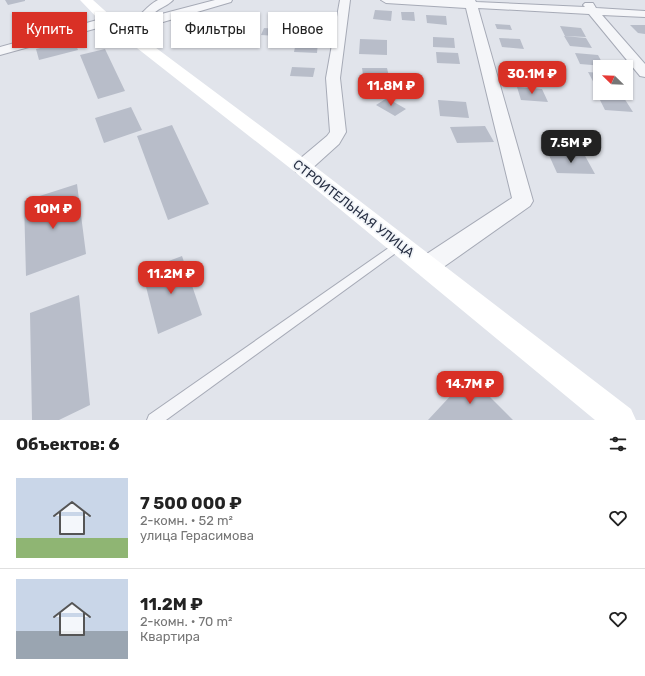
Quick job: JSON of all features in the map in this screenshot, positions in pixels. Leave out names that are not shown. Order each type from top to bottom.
[{"type":"main road","name":"СТРОИТЕЛЬНАЯ УЛИЦА","points":[[86,0],[100,12]]},
{"type":"main road","name":"СТРОИТЕЛЬНАЯ УЛИЦА","points":[[146,48],[302,167],[620,420]]},
{"type":"street","points":[[147,12],[168,0]]},
{"type":"street","points":[[163,18],[227,0]]},
{"type":"street","points":[[302,167],[333,140],[338,132],[333,78],[345,0]]},
{"type":"street","points":[[386,0],[471,3],[593,12],[645,14]]},
{"type":"street","points":[[586,0],[593,12],[645,73]]},
{"type":"street","points":[[427,266],[524,200],[471,3]]},
{"type":"street","points":[[0,51],[95,28]]},
{"type":"lane","points":[[154,420],[400,244]]},
{"type":"building","points":[[5,0],[25,0],[25,1],[8,5]]},
{"type":"building","points":[[375,10],[392,11],[391,21],[373,19]]},
{"type":"building","points":[[401,12],[414,12],[415,21],[402,20]]},
{"type":"building","points":[[426,15],[446,16],[447,25],[427,23]]},
{"type":"building","points":[[495,24],[510,25],[512,30],[497,29]]},
{"type":"building","points":[[630,25],[645,25],[645,34],[638,33]]},
{"type":"building","points":[[560,26],[581,28],[586,37],[565,36]]},
{"type":"building","points":[[264,28],[268,28],[268,35],[261,35]]},
{"type":"building","points":[[564,36],[586,38],[592,48],[570,46]]},
{"type":"building","points":[[433,37],[454,38],[455,48],[433,47]]},
{"type":"building","points":[[499,38],[520,39],[524,49],[502,47]]},
{"type":"building","points":[[360,39],[387,40],[387,55],[359,54]]},
{"type":"building","points":[[77,48],[78,50],[39,60],[36,49]]},
{"type":"building","points":[[295,48],[317,48],[317,53],[294,52]]},
{"type":"building","points":[[105,49],[125,91],[98,99],[80,55]]},
{"type":"building","points":[[436,52],[458,53],[460,64],[437,63]]},
{"type":"building","points":[[575,53],[598,55],[601,60],[593,60],[593,65],[580,64]]},
{"type":"building","points":[[292,67],[315,68],[313,77],[290,76]]},
{"type":"building","points":[[362,68],[387,68],[390,81],[364,81]]},
{"type":"building","points":[[588,72],[593,72],[593,81]]},
{"type":"building","points":[[517,87],[542,89],[548,102],[521,100]]},
{"type":"building","points":[[387,98],[406,109],[395,116],[376,105]]},
{"type":"building","points":[[438,100],[466,102],[469,118],[440,116]]},
{"type":"building","points":[[600,100],[625,100],[633,112],[605,110]]},
{"type":"building","points":[[131,107],[142,130],[104,143],[95,118]]},
{"type":"building","points":[[172,125],[209,204],[168,220],[137,136]]},
{"type":"building","points":[[485,126],[494,142],[457,143],[450,127]]},
{"type":"building","points":[[548,153],[584,154],[595,174],[557,173]]},
{"type":"building","points":[[77,184],[86,254],[26,276],[24,201]]},
{"type":"building","points":[[182,256],[202,315],[158,334],[142,271]]},
{"type":"building","points":[[79,295],[90,405],[59,420],[32,420],[30,313]]},
{"type":"building","points":[[469,376],[513,420],[428,420]]}]
